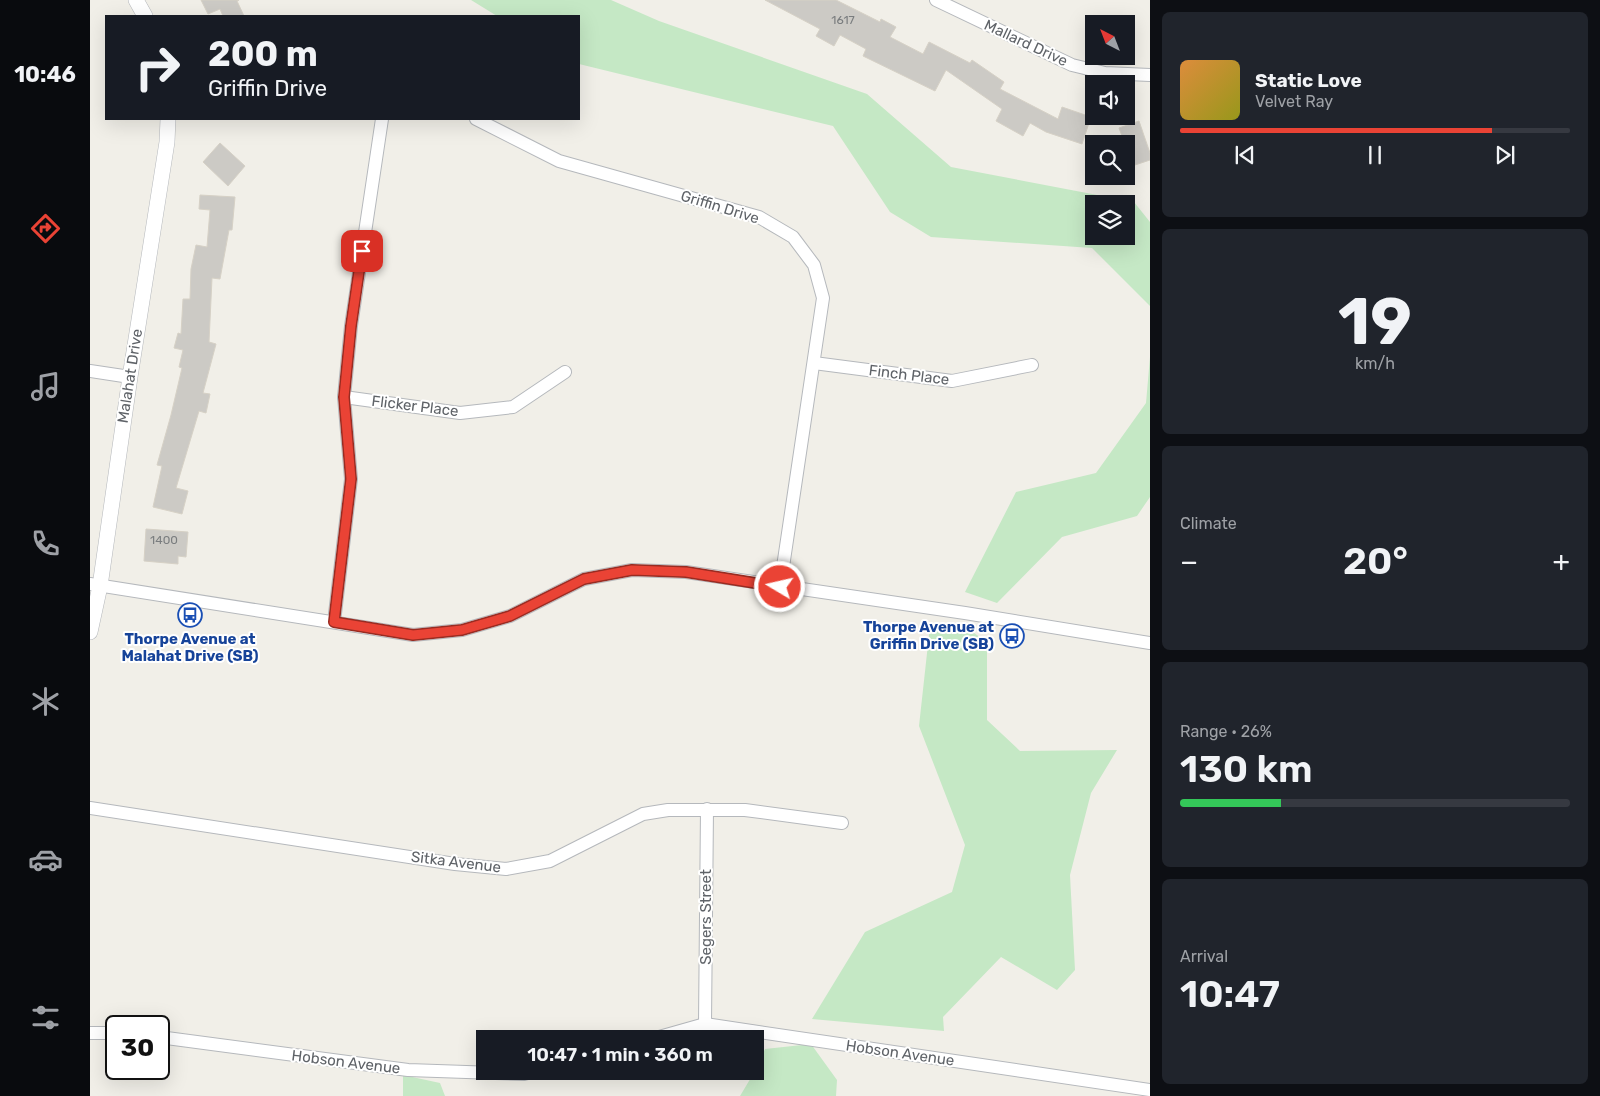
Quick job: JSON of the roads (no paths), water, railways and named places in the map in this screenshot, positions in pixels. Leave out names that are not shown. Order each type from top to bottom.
[{"type":"street","points":[[136,0],[144,15]]},
{"type":"street","name":"Mallard Drive","points":[[936,0],[1072,65],[1105,73],[1150,75]]},
{"type":"street","name":"Malahat Drive","points":[[90,632],[95,585],[167,142],[168,120]]},
{"type":"street","points":[[334,622],[351,479],[344,397],[351,326],[382,120]]},
{"type":"street","name":"Griffin Drive","points":[[478,120],[559,161],[759,217],[793,237],[814,265],[824,298],[780,587]]},
{"type":"street","name":"Finch Place","points":[[814,362],[952,381],[1032,365]]},
{"type":"street","points":[[90,371],[130,377]]},
{"type":"street","name":"Flicker Place","points":[[344,397],[460,413],[513,407],[565,372]]},
{"type":"street","points":[[95,585],[413,635],[462,630],[510,616],[584,579],[632,570],[686,572],[965,613],[1150,643]]},
{"type":"street","name":"Sitka Avenue","points":[[90,808],[454,864],[506,868],[550,861],[642,814],[668,810],[745,810],[842,823]]},
{"type":"street","name":"Segers Street","points":[[705,1024],[707,809]]},
{"type":"street","name":"Hobson Avenue","points":[[684,1030],[705,1024],[1150,1090]]},
{"type":"street","points":[[90,1033],[105,1032]]},
{"type":"street","name":"Hobson Avenue","points":[[170,1038],[408,1070],[476,1072]]},
{"type":"place","name":"Thorpe Avenue at Malahat Drive (SB)","points":[[190,615]]},
{"type":"place","name":"Thorpe Avenue at Griffin Drive (SB)","points":[[1012,636]]}]
